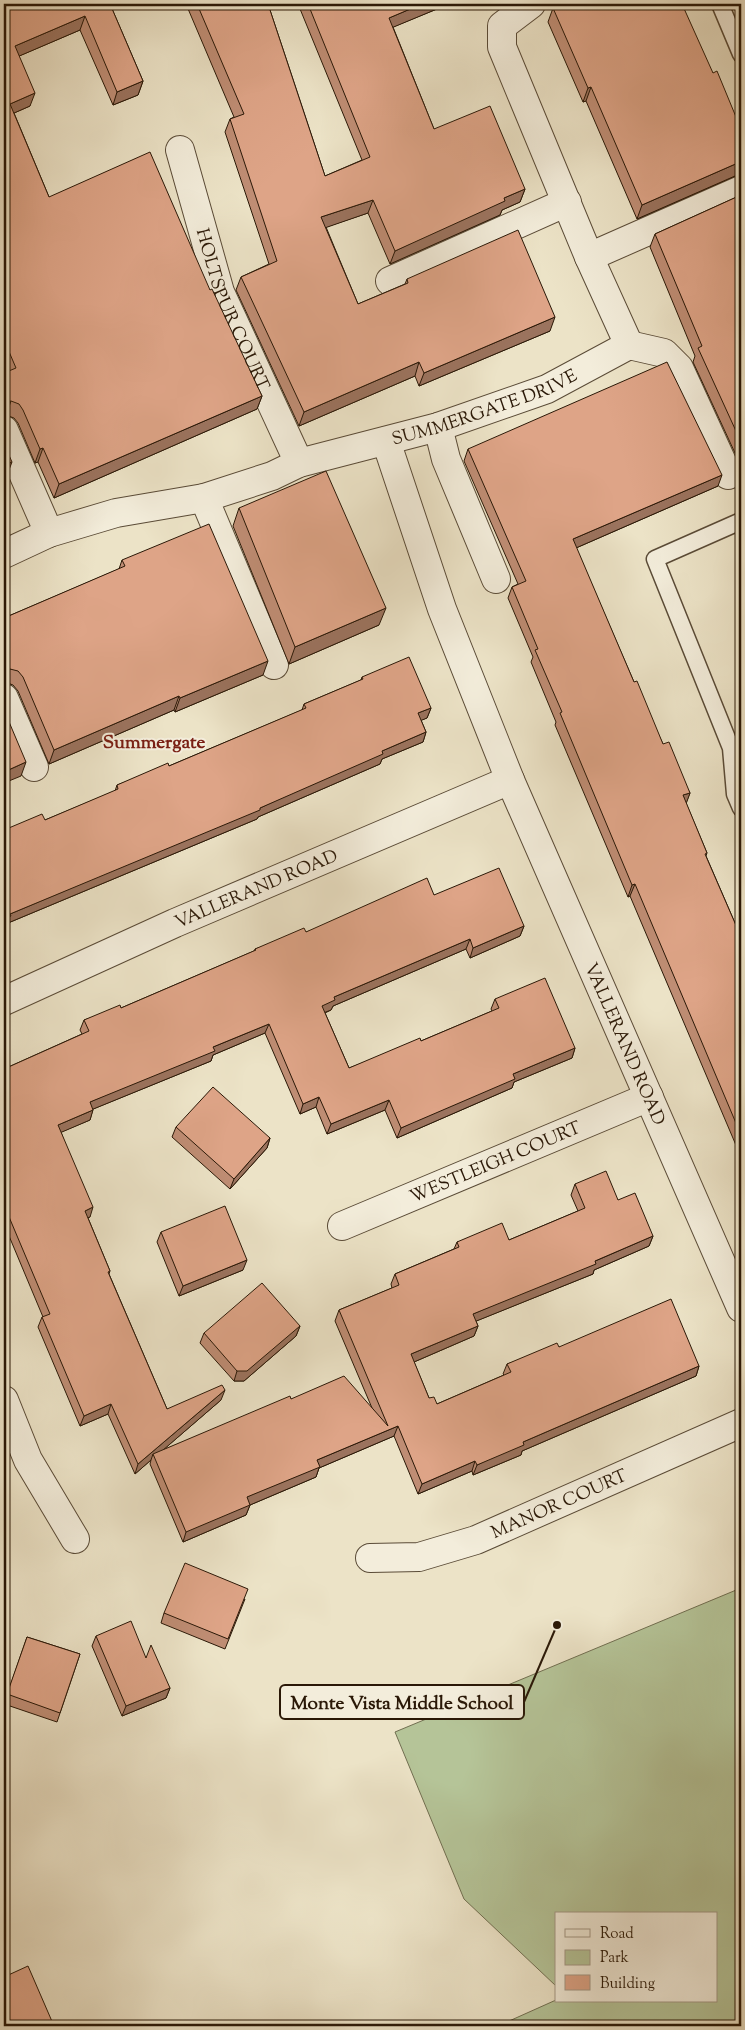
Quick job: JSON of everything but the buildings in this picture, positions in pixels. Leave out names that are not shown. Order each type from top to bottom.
[{"type":"street","points":[[530,4],[502,26],[502,47],[589,257],[629,345],[664,353],[679,368],[728,475]]},
{"type":"street","name":"HOLTSPUR COURT","points":[[180,150],[220,292],[299,463]]},
{"type":"street","points":[[589,257],[741,190]]},
{"type":"street","points":[[390,282],[567,202]]},
{"type":"street","name":"SUMMERGATE DRIVE","points":[[4,554],[50,533],[116,513],[204,498],[272,476],[299,463],[438,427],[547,389],[629,345]]},
{"type":"street","points":[[438,427],[446,458],[496,579]]},
{"type":"street","points":[[4,430],[50,533]]},
{"type":"street","name":"VALLERAND ROAD","points":[[386,440],[442,609],[510,780],[741,1308]]},
{"type":"street","points":[[204,498],[274,664]]},
{"type":"street","points":[[4,698],[34,767]]},
{"type":"street","name":"VALLERAND ROAD","points":[[4,1001],[175,923],[510,780]]},
{"type":"street","name":"WESTLEIGH COURT","points":[[342,1226],[649,1097]]},
{"type":"street","points":[[4,1400],[28,1460],[75,1539]]},
{"type":"street","name":"MANOR COURT","points":[[370,1558],[419,1557],[476,1540],[741,1423]]},
{"type":"lane","points":[[720,4],[741,54]]},
{"type":"lane","points":[[741,521],[655,559],[731,748],[735,794],[741,808]]},
{"type":"green space","points":[[741,1588],[741,2026],[498,2026],[555,2000],[555,2002],[718,2002],[718,1912],[555,1912],[555,1985],[464,1899],[395,1732]]},
{"type":"place","name":"Monte Vista Middle School","points":[[557,1625]]},
{"type":"district","name":"Summergate","points":[[154,741]]}]
